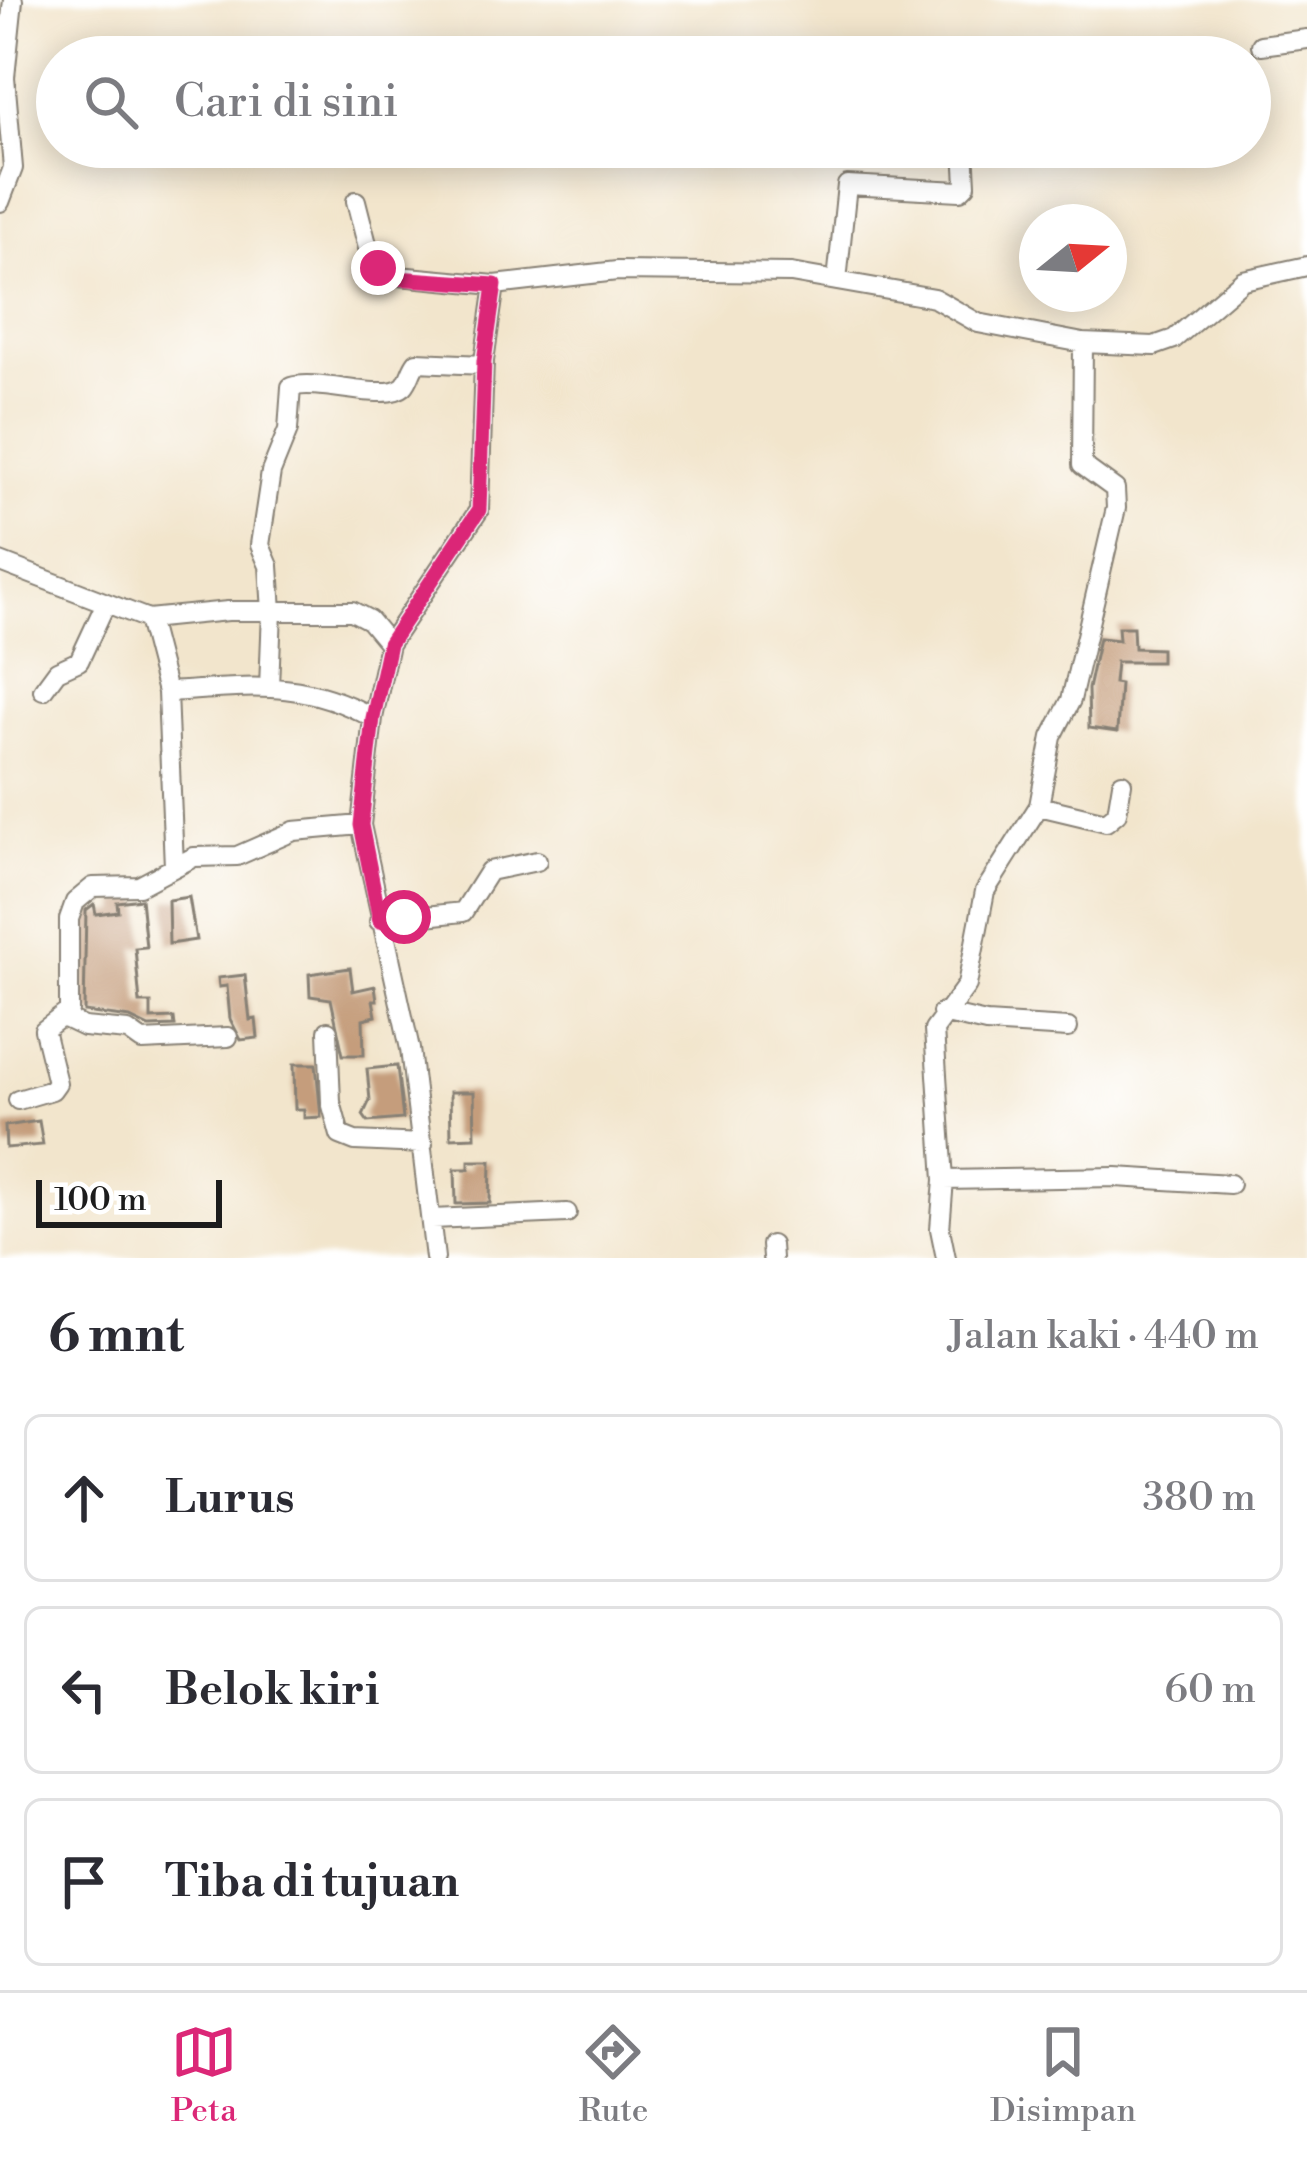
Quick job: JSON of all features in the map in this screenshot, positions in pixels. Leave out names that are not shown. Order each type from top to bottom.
[{"type":"street","points":[[0,202],[13,168],[3,103],[13,0]]},
{"type":"street","points":[[1271,44],[1307,39]]},
{"type":"street","points":[[837,281],[847,185],[960,191],[966,185],[965,168]]},
{"type":"street","points":[[356,201],[369,252],[387,274],[495,285],[617,271],[767,271],[934,298],[974,322],[1083,343],[1161,345],[1243,280],[1307,266]]},
{"type":"street","points":[[435,1258],[410,1049],[361,825],[373,718],[389,644],[479,510],[484,365],[495,285]]},
{"type":"street","points":[[946,1258],[940,1229],[944,1180],[934,1030],[942,1013],[960,997],[972,970],[985,891],[1039,806],[1052,737],[1070,700],[1116,508],[1115,489],[1082,465],[1083,343]]},
{"type":"street","points":[[269,686],[272,611],[269,566],[260,545],[271,472],[288,430],[291,387],[313,384],[389,392],[406,384],[417,362],[484,365]]},
{"type":"street","points":[[0,562],[148,620],[352,611],[369,620],[389,644]]},
{"type":"street","points":[[43,690],[57,671],[80,662],[106,604]]},
{"type":"street","points":[[148,620],[167,692],[174,867]]},
{"type":"street","points":[[167,692],[269,686],[334,697],[373,718]]},
{"type":"street","points":[[1039,806],[1106,822],[1117,813],[1122,783]]},
{"type":"street","points":[[65,1018],[72,982],[69,919],[75,902],[93,887],[139,886],[194,857],[243,854],[284,833],[361,825]]},
{"type":"street","points":[[380,921],[463,912],[489,872],[538,861]]},
{"type":"street","points":[[942,1013],[986,1023],[1068,1028]]},
{"type":"street","points":[[18,1100],[56,1087],[44,1030],[65,1018],[128,1031],[142,1041],[228,1037]]},
{"type":"street","points":[[328,1031],[331,1102],[340,1135],[355,1141],[424,1144]]},
{"type":"street","points":[[944,1180],[1116,1177],[1230,1184]]},
{"type":"street","points":[[432,1219],[567,1214]]},
{"type":"building","points":[[1118,627],[1133,627],[1134,648],[1161,649],[1161,662],[1116,662],[1114,683],[1120,684],[1117,732],[1089,728],[1088,689],[1099,638],[1119,640]]},
{"type":"building","points":[[189,897],[196,940],[169,944],[168,900]]},
{"type":"building","points":[[141,899],[146,947],[135,948],[140,1003],[151,1003],[151,1019],[174,1018],[175,1026],[149,1027],[130,1018],[84,1012],[86,910],[94,904],[96,914],[118,911],[117,902]]},
{"type":"building","points":[[350,968],[353,991],[375,986],[376,1016],[363,1019],[364,1055],[343,1055],[331,999],[310,996],[309,974]]},
{"type":"building","points":[[245,975],[250,1020],[256,1019],[258,1038],[241,1040],[230,1019],[227,986],[219,987],[218,978]]},
{"type":"building","points":[[294,1064],[316,1064],[321,1117],[304,1118],[304,1109],[295,1109]]},
{"type":"building","points":[[397,1066],[403,1119],[368,1122],[363,1115],[370,1100],[367,1069]]},
{"type":"building","points":[[450,1092],[474,1092],[475,1137],[451,1138]]},
{"type":"building","points":[[39,1121],[43,1145],[6,1148],[5,1126]]},
{"type":"building","points":[[469,1161],[491,1161],[490,1203],[456,1204],[455,1169],[469,1169]]},
{"type":"route","points":[[378,268],[396,278],[495,285],[489,301],[484,361],[479,510],[471,529],[389,644],[373,718],[361,825],[380,921],[404,917]]}]
